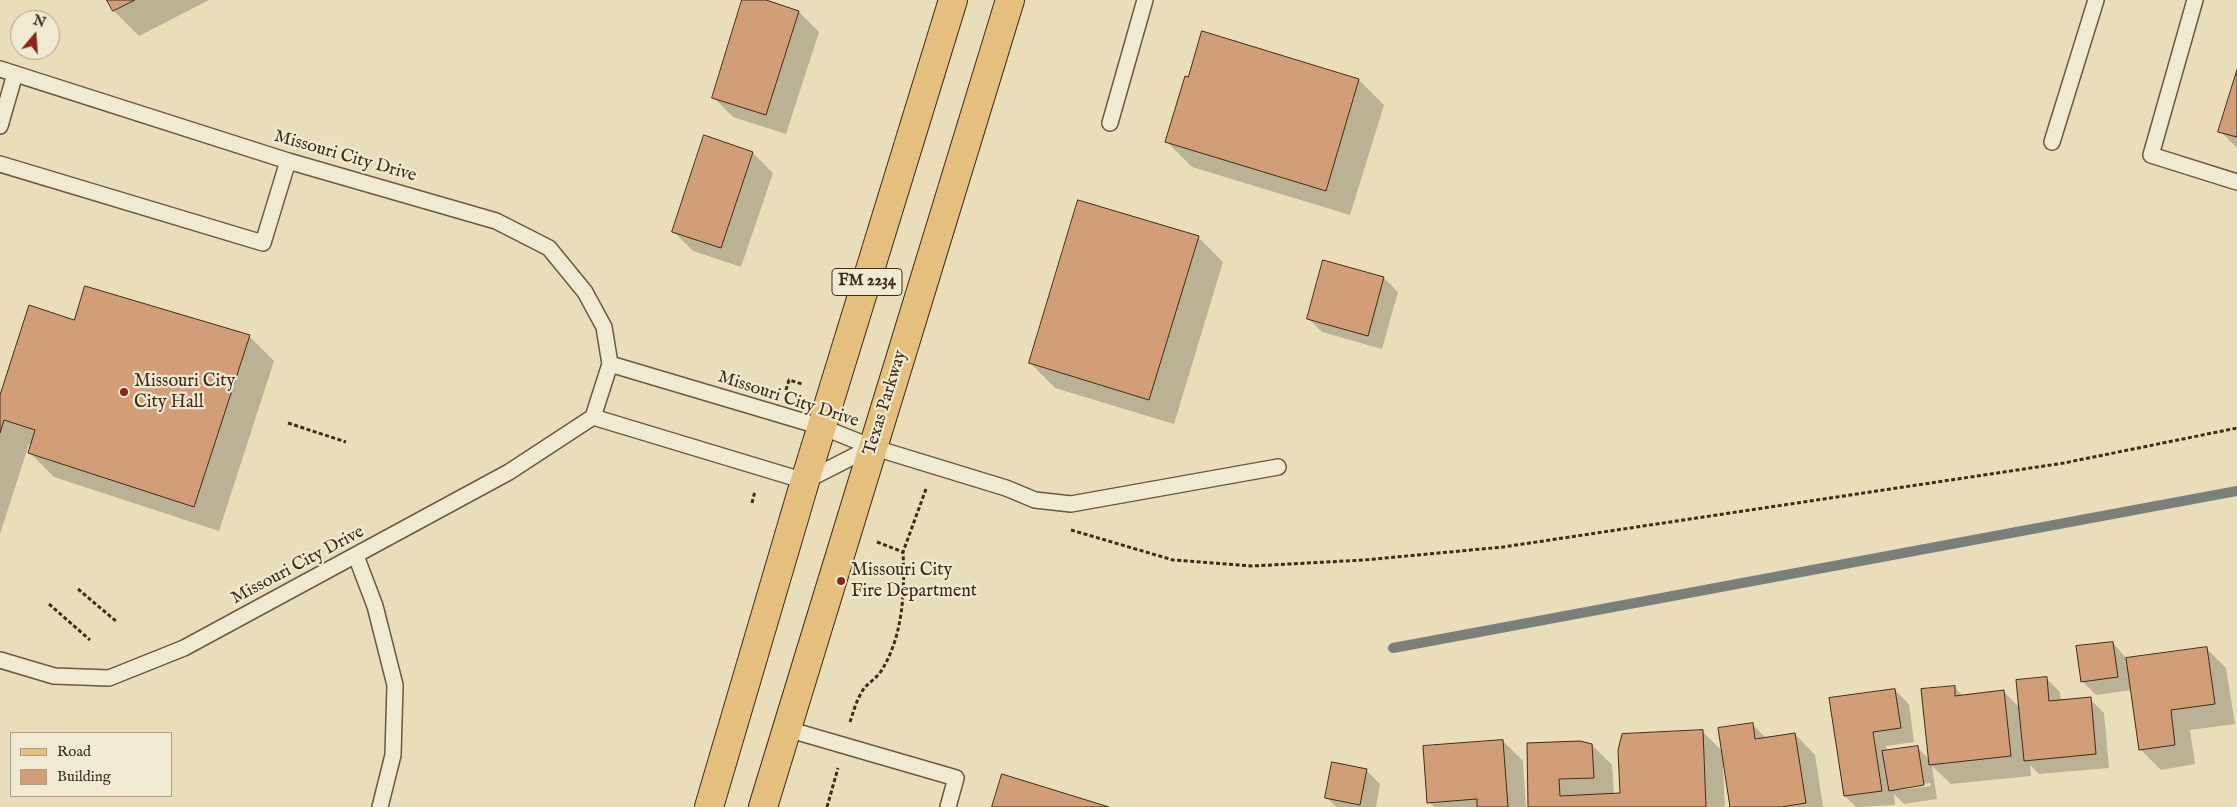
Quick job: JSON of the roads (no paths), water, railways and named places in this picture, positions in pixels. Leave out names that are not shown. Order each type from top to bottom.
[{"type":"main road","name":"FM 2234","points":[[709,807],[805,481],[953,0]]},
{"type":"main road","name":"Texas Parkway","points":[[763,807],[1010,0]]},
{"type":"lane","points":[[1110,123],[1145,0]]},
{"type":"lane","points":[[2052,142],[2096,0]]},
{"type":"lane","points":[[2195,0],[2151,155],[2237,182]]},
{"type":"lane","name":"Missouri City Drive","points":[[0,69],[288,161],[496,221],[549,248],[585,292],[604,327],[610,364],[593,418],[508,472],[184,648],[108,678],[54,676],[0,660]]},
{"type":"lane","points":[[0,126],[15,74]]},
{"type":"lane","points":[[0,164],[263,243],[288,161]]},
{"type":"lane","name":"Missouri City Drive","points":[[610,364],[822,427],[872,447]]},
{"type":"lane","points":[[593,418],[805,481]]},
{"type":"lane","name":"Missouri City Drive","points":[[805,481],[872,447]]},
{"type":"lane","points":[[872,447],[1006,488],[1035,500],[1071,504],[1278,466]]},
{"type":"lane","points":[[356,556],[375,606],[395,685],[393,755],[380,807]]},
{"type":"lane","points":[[787,729],[956,778],[948,807]]},
{"type":"waterway","points":[[1393,648],[2237,491]]},
{"type":"place","name":"Missouri City City Hall","points":[[124,392]]},
{"type":"place","name":"Missouri City Fire Department","points":[[841,581]]}]
